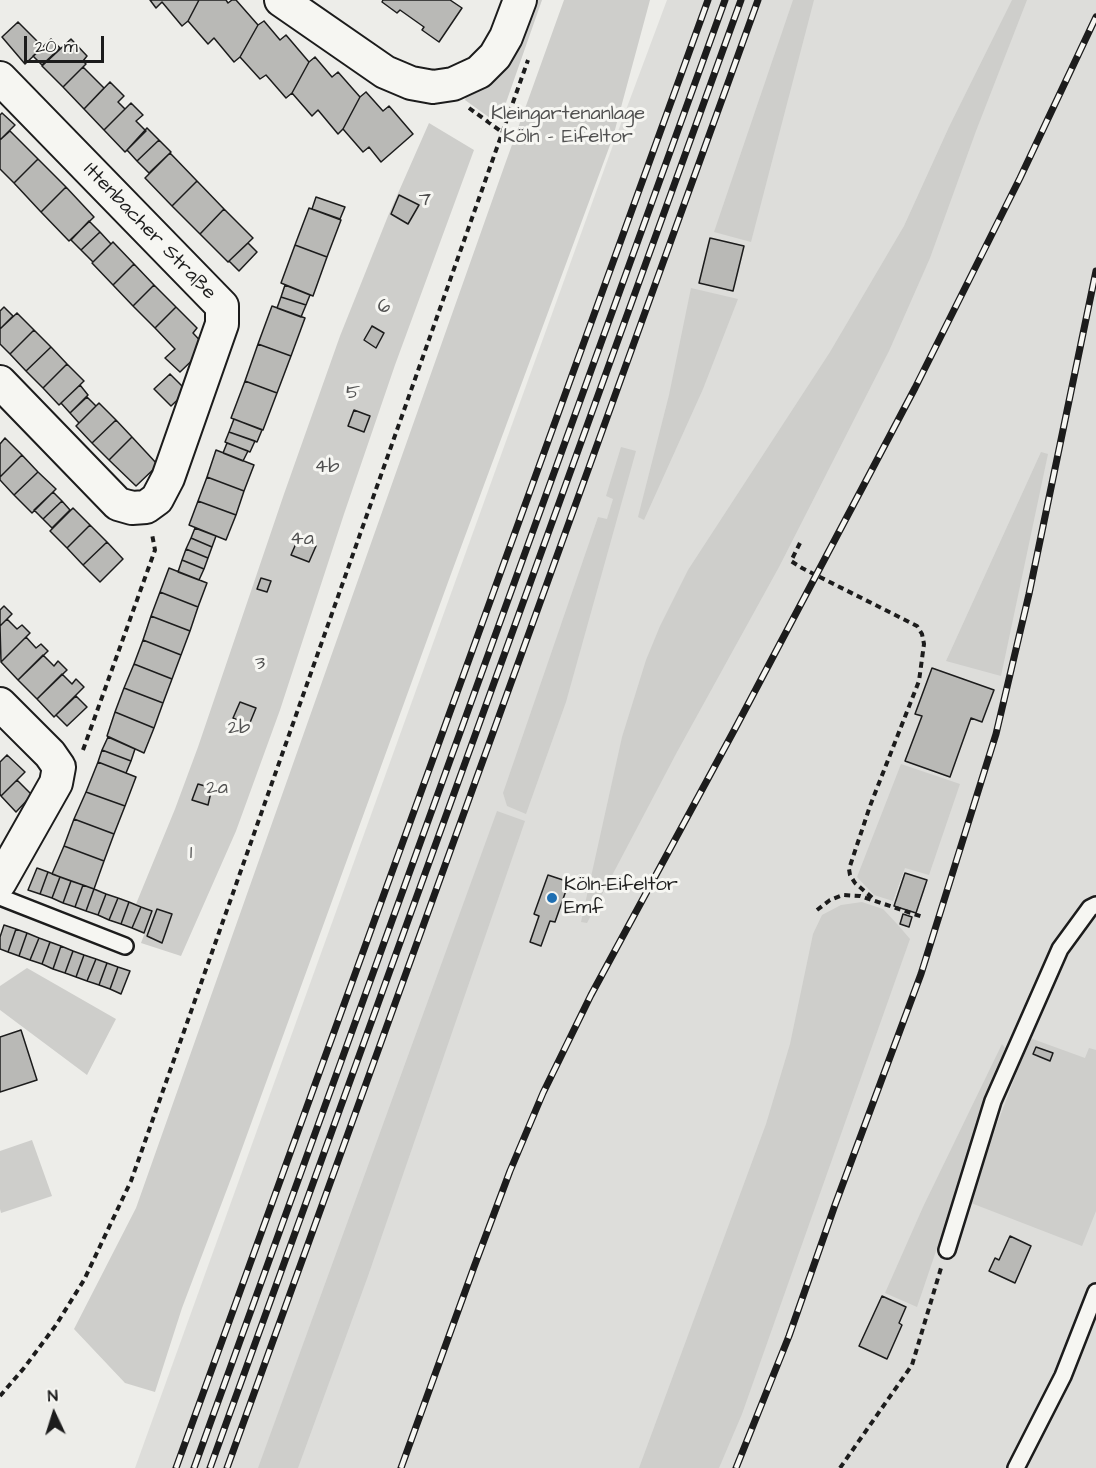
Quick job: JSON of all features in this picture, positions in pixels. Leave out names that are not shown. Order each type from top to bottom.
[{"type":"street","points":[[280,0],[385,72],[411,83],[433,87],[453,84],[479,72],[495,56],[507,37],[520,0]]},
{"type":"street","name":"Ittenbacher Straße","points":[[0,78],[222,306],[222,324],[168,478],[157,499],[146,507]]},
{"type":"street","points":[[0,382],[118,504],[132,508],[146,507]]},
{"type":"street","points":[[0,704],[50,754],[59,767],[56,783],[0,882]]},
{"type":"lane","points":[[0,897],[125,946]]},
{"type":"lane","points":[[946,1250],[993,1101],[1060,949],[1090,908],[1096,905]]},
{"type":"lane","points":[[1016,1468],[1063,1376],[1096,1292]]},
{"type":"path","points":[[0,1396],[56,1325],[84,1281],[131,1181],[530,55]]},
{"type":"path","points":[[453,84],[461,102],[502,132]]},
{"type":"path","points":[[59,767],[80,757],[155,550],[146,507]]},
{"type":"path","points":[[800,543],[791,561],[917,626],[922,634],[924,644],[919,681],[870,806],[849,868],[855,883],[875,900]]},
{"type":"path","points":[[817,909],[843,895],[860,896],[923,917]]},
{"type":"path","points":[[840,1468],[912,1365],[946,1250]]},
{"type":"shaded area","points":[[667,0],[1096,0],[1096,1468],[135,1468],[617,134]]},
{"type":"green space","points":[[532,0],[542,0],[502,114],[490,118],[465,100],[466,97],[490,83]]},
{"type":"green space","name":"Kleingartenanlage Köln - Eifeltor","points":[[564,0],[650,0],[613,137],[182,1308],[155,1392],[125,1383],[74,1329],[136,1208]]},
{"type":"green space","points":[[793,0],[814,0],[751,242],[714,232]]},
{"type":"green space","points":[[1012,0],[1027,0],[930,258],[889,351],[779,567],[677,752],[587,923],[581,922],[622,737],[646,660],[660,626],[688,570],[830,352],[904,226],[949,127]]},
{"type":"green space","points":[[429,123],[474,150],[395,365],[280,710],[236,831],[181,956],[141,943],[153,911],[136,904],[198,747],[340,336],[388,216]]},
{"type":"green space","points":[[691,288],[738,299],[703,389],[644,520],[638,517],[669,395]]},
{"type":"green space","points":[[621,447],[636,451],[566,702],[526,814],[507,806],[503,793],[598,517],[607,519],[613,499],[606,496]]},
{"type":"green space","points":[[1041,452],[1048,454],[1001,676],[946,661]]},
{"type":"green space","points":[[901,764],[960,784],[929,875],[905,868],[893,901],[874,895],[857,877]]},
{"type":"green space","points":[[497,811],[525,821],[368,1276],[298,1468],[258,1468]]},
{"type":"green space","points":[[862,902],[883,909],[910,939],[742,1414],[719,1468],[639,1468],[766,1124],[790,1044],[813,934],[822,915],[841,905]]},
{"type":"green space","points":[[27,968],[116,1019],[87,1075],[0,1010],[0,986]]},
{"type":"green space","points":[[1030,1038],[1085,1058],[1089,1048],[1096,1050],[1096,1211],[1082,1246],[971,1203],[997,1124]]},
{"type":"green space","points":[[1002,1044],[1005,1048],[917,1307],[885,1293],[923,1207]]},
{"type":"green space","points":[[32,1140],[52,1196],[1,1213],[0,1151]]},
{"type":"building","points":[[150,0],[199,0],[188,21],[182,26],[162,2],[156,8]]},
{"type":"building","points":[[199,0],[226,0],[228,3],[236,0],[258,25],[240,57],[234,62],[214,38],[208,44],[188,21]]},
{"type":"building","points":[[383,0],[450,0],[462,8],[439,42],[422,30],[424,27],[400,10],[397,13],[382,2]]},
{"type":"building","points":[[264,21],[280,40],[286,35],[309,62],[292,93],[286,98],[266,75],[260,79],[240,57],[258,25]]},
{"type":"building","points":[[18,22],[43,47],[25,64],[2,37]]},
{"type":"building","points":[[51,39],[60,48],[42,65],[33,56]]},
{"type":"building","points":[[71,39],[87,56],[83,61],[86,64],[63,87],[42,66]]},
{"type":"building","points":[[315,57],[332,77],[338,72],[360,97],[338,134],[318,110],[312,116],[292,93],[309,62]]},
{"type":"building","points":[[83,67],[104,88],[84,109],[63,87]]},
{"type":"building","points":[[110,82],[124,96],[118,102],[125,109],[104,130],[84,109]]},
{"type":"building","points":[[366,92],[383,111],[389,106],[413,134],[381,162],[369,147],[363,152],[343,129],[360,97]]},
{"type":"building","points":[[131,103],[143,115],[136,121],[146,131],[125,152],[104,130]]},
{"type":"building","points":[[2,113],[15,125],[0,140],[0,115]]},
{"type":"building","points":[[147,128],[159,140],[137,161],[127,150]]},
{"type":"building","points":[[10,131],[38,159],[14,183],[0,169],[0,140]]},
{"type":"building","points":[[159,140],[171,152],[149,173],[137,161]]},
{"type":"building","points":[[170,153],[197,181],[172,206],[145,178]]},
{"type":"building","points":[[38,159],[66,187],[41,212],[14,183]]},
{"type":"building","points":[[197,181],[224,209],[200,234],[172,206]]},
{"type":"building","points":[[66,187],[94,217],[69,241],[41,212]]},
{"type":"building","points":[[399,195],[419,205],[408,224],[391,214]]},
{"type":"building","points":[[316,197],[345,207],[340,219],[312,209]]},
{"type":"building","points":[[309,208],[341,220],[327,257],[295,245]]},
{"type":"building","points":[[224,209],[253,238],[228,262],[200,234]]},
{"type":"building","points":[[89,221],[100,232],[81,250],[71,240]]},
{"type":"building","points":[[100,232],[111,244],[93,262],[81,250]]},
{"type":"building","points":[[710,238],[744,246],[733,291],[699,283]]},
{"type":"building","points":[[113,242],[134,264],[113,285],[92,263]]},
{"type":"building","points":[[248,243],[257,252],[239,271],[229,261]]},
{"type":"building","points":[[295,245],[327,257],[313,296],[281,283]]},
{"type":"building","points":[[134,264],[154,285],[133,306],[113,285]]},
{"type":"building","points":[[154,285],[176,307],[155,328],[133,306]]},
{"type":"building","points":[[285,285],[310,295],[306,305],[281,297]]},
{"type":"building","points":[[281,297],[306,305],[301,317],[277,308]]},
{"type":"building","points":[[272,306],[305,318],[291,356],[258,344]]},
{"type":"building","points":[[4,307],[13,316],[0,329],[0,311]]},
{"type":"building","points":[[176,307],[197,328],[193,333],[206,347],[180,372],[165,358],[175,349],[155,328]]},
{"type":"building","points":[[17,313],[34,330],[10,354],[0,344],[0,329]]},
{"type":"building","points":[[372,326],[384,333],[376,348],[364,340]]},
{"type":"building","points":[[34,330],[51,347],[26,371],[10,354]]},
{"type":"building","points":[[258,344],[291,356],[277,393],[245,381]]},
{"type":"building","points":[[51,347],[67,364],[43,388],[26,371]]},
{"type":"building","points":[[67,364],[84,381],[59,405],[43,388]]},
{"type":"building","points":[[170,374],[187,391],[171,406],[154,389]]},
{"type":"building","points":[[245,381],[277,393],[263,430],[231,418]]},
{"type":"building","points":[[80,385],[88,395],[70,413],[61,403]]},
{"type":"building","points":[[87,397],[96,406],[79,423],[70,413]]},
{"type":"building","points":[[99,403],[116,420],[92,443],[76,426]]},
{"type":"building","points":[[354,410],[370,416],[364,432],[348,426]]},
{"type":"building","points":[[234,419],[262,430],[257,442],[229,432]]},
{"type":"building","points":[[116,420],[132,437],[109,460],[92,443]]},
{"type":"building","points":[[229,432],[255,441],[250,452],[225,442]]},
{"type":"building","points":[[132,437],[158,465],[136,486],[109,460]]},
{"type":"building","points":[[5,438],[22,455],[0,477],[0,444]]},
{"type":"building","points":[[227,443],[248,451],[243,461],[223,453]]},
{"type":"building","points":[[216,450],[254,465],[244,491],[207,477]]},
{"type":"building","points":[[22,455],[38,472],[14,495],[0,480],[0,477]]},
{"type":"building","points":[[38,472],[56,489],[32,513],[14,495]]},
{"type":"building","points":[[207,477],[244,491],[236,515],[198,501]]},
{"type":"building","points":[[53,492],[62,501],[43,519],[34,510]]},
{"type":"building","points":[[62,501],[70,510],[52,528],[43,519]]},
{"type":"building","points":[[198,501],[236,515],[226,540],[189,525]]},
{"type":"building","points":[[73,508],[90,525],[67,548],[50,531]]},
{"type":"building","points":[[90,525],[107,542],[83,565],[67,548]]},
{"type":"building","points":[[195,528],[216,536],[212,547],[191,538]]},
{"type":"building","points":[[191,538],[212,547],[208,558],[186,549]]},
{"type":"building","points":[[298,539],[316,546],[309,562],[291,555]]},
{"type":"building","points":[[107,542],[123,559],[100,582],[83,565]]},
{"type":"building","points":[[186,549],[208,558],[204,569],[182,560]]},
{"type":"building","points":[[182,560],[204,569],[199,580],[178,572]]},
{"type":"building","points":[[169,568],[207,583],[198,607],[160,592]]},
{"type":"building","points":[[261,578],[271,581],[267,592],[257,589]]},
{"type":"building","points":[[160,592],[198,607],[190,631],[151,616]]},
{"type":"building","points":[[4,606],[12,614],[0,626],[0,610]]},
{"type":"building","points":[[151,616],[190,631],[181,655],[143,640]]},
{"type":"building","points":[[7,619],[17,629],[22,625],[30,633],[1,662],[0,626]]},
{"type":"building","points":[[26,637],[36,648],[41,644],[48,651],[18,680],[1,662]]},
{"type":"building","points":[[143,640],[181,655],[172,679],[134,664]]},
{"type":"building","points":[[43,655],[54,666],[58,661],[67,670],[37,699],[18,680]]},
{"type":"building","points":[[134,664],[172,679],[163,703],[124,688]]},
{"type":"building","points":[[932,668],[994,690],[982,722],[971,718],[950,777],[905,761],[922,716],[915,714]]},
{"type":"building","points":[[62,674],[72,684],[76,679],[84,687],[54,717],[37,699]]},
{"type":"building","points":[[124,688],[163,703],[154,728],[115,712]]},
{"type":"building","points":[[76,696],[87,707],[67,726],[56,715]]},
{"type":"building","points":[[240,702],[256,708],[249,725],[233,718]]},
{"type":"building","points":[[115,712],[154,728],[144,753],[107,736]]},
{"type":"building","points":[[108,737],[135,749],[131,761],[102,750]]},
{"type":"building","points":[[102,750],[131,761],[126,773],[98,762]]},
{"type":"building","points":[[7,755],[25,772],[1,796],[0,762]]},
{"type":"building","points":[[98,762],[136,777],[125,806],[86,792]]},
{"type":"building","points":[[17,780],[32,795],[16,812],[1,796]]},
{"type":"building","points":[[198,784],[212,788],[208,805],[192,800]]},
{"type":"building","points":[[86,792],[125,806],[114,834],[74,819]]},
{"type":"building","points":[[74,819],[114,834],[104,861],[64,846]]},
{"type":"building","points":[[64,846],[104,861],[94,889],[52,874]]},
{"type":"building","points":[[37,868],[48,872],[40,894],[28,890]]},
{"type":"building","points":[[48,872],[60,877],[52,898],[40,894]]},
{"type":"building","points":[[905,873],[927,880],[916,913],[894,906]]},
{"type":"building","name":"Köln-Eifeltor Emf","points":[[548,875],[569,882],[555,922],[550,921],[541,946],[530,942],[539,916],[534,914]]},
{"type":"building","points":[[60,877],[71,881],[63,903],[52,898]]},
{"type":"building","points":[[71,881],[83,885],[75,907],[63,903]]},
{"type":"building","points":[[83,885],[94,889],[86,911],[75,907]]},
{"type":"building","points":[[94,889],[106,894],[98,915],[86,911]]},
{"type":"building","points":[[106,894],[118,898],[109,920],[98,915]]},
{"type":"building","points":[[118,898],[129,902],[121,924],[109,920]]},
{"type":"building","points":[[129,902],[141,907],[132,928],[121,924]]},
{"type":"building","points":[[141,907],[152,911],[144,933],[132,928]]},
{"type":"building","points":[[157,909],[172,914],[162,943],[147,936]]},
{"type":"building","points":[[903,914],[912,917],[909,927],[900,924]]},
{"type":"building","points":[[4,925],[16,929],[8,952],[0,949],[0,937]]},
{"type":"building","points":[[16,929],[27,933],[19,956],[8,952]]},
{"type":"building","points":[[27,933],[39,938],[30,960],[19,956]]},
{"type":"building","points":[[39,938],[50,942],[42,964],[30,960]]},
{"type":"building","points":[[50,942],[61,946],[53,969],[42,964]]},
{"type":"building","points":[[61,946],[73,951],[65,973],[53,969]]},
{"type":"building","points":[[73,951],[84,955],[76,977],[65,973]]},
{"type":"building","points":[[84,955],[96,959],[87,981],[76,977]]},
{"type":"building","points":[[96,959],[107,963],[99,985],[87,981]]},
{"type":"building","points":[[107,963],[118,967],[110,989],[99,985]]},
{"type":"building","points":[[118,967],[130,971],[121,994],[110,989]]},
{"type":"building","points":[[21,1030],[37,1080],[0,1092],[0,1037]]},
{"type":"building","points":[[1036,1047],[1053,1053],[1050,1061],[1033,1054]]},
{"type":"building","points":[[1010,1236],[1031,1246],[1015,1283],[989,1271],[995,1258],[999,1260]]},
{"type":"building","points":[[882,1296],[906,1307],[899,1323],[902,1325],[887,1359],[859,1346]]},
{"type":"railway","points":[[176,1468],[708,0]]},
{"type":"railway","points":[[194,1468],[725,0]]},
{"type":"railway","points":[[210,1468],[741,0]]},
{"type":"railway","points":[[227,1468],[758,0]]},
{"type":"railway","points":[[401,1468],[510,1171],[543,1093],[591,995],[915,388],[1020,178],[1096,17]]},
{"type":"railway","points":[[736,1468],[789,1336],[921,974],[996,734],[1029,594],[1096,271]]},
{"type":"place","name":"Köln-Eifeltor Emf","points":[[552,898]]},
{"type":"park label","name":"7","points":[[425,201]]},
{"type":"park label","name":"6","points":[[384,308]]},
{"type":"park label","name":"5","points":[[353,394]]},
{"type":"park label","name":"4b","points":[[327,468]]},
{"type":"park label","name":"4a","points":[[302,540]]},
{"type":"park label","name":"3","points":[[260,665]]},
{"type":"park label","name":"2b","points":[[239,729]]},
{"type":"park label","name":"2a","points":[[217,789]]},
{"type":"park label","name":"1","points":[[191,854]]}]
